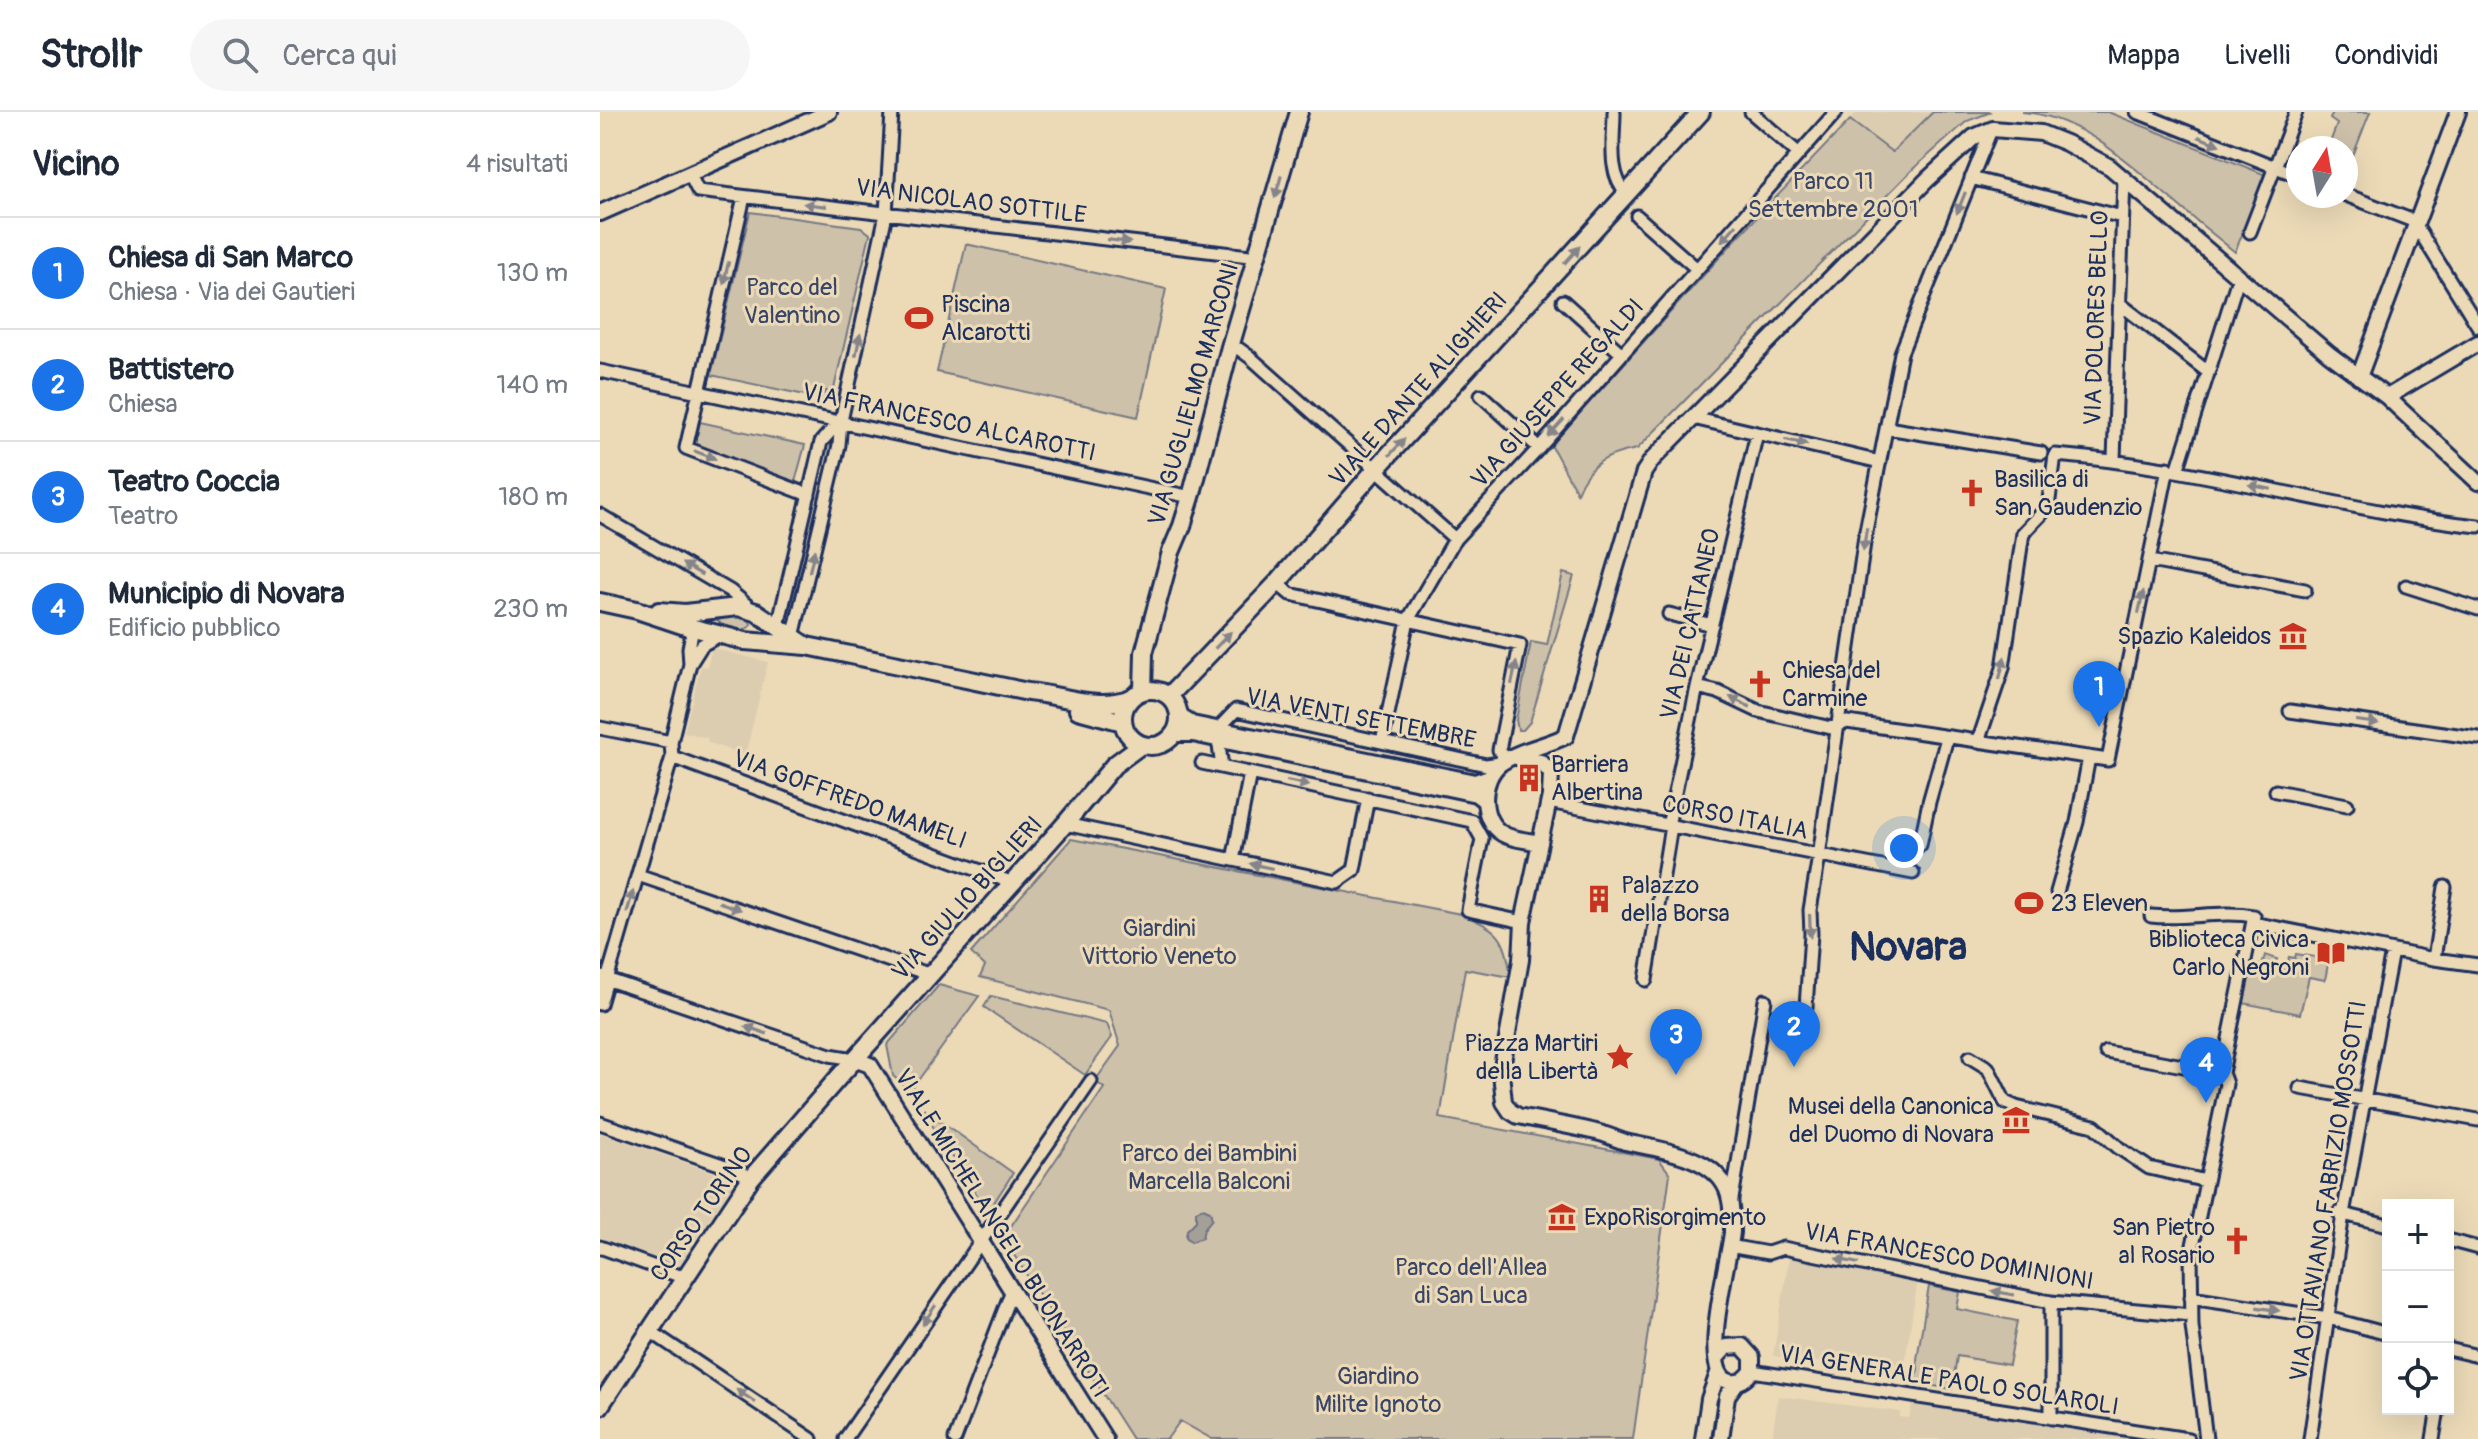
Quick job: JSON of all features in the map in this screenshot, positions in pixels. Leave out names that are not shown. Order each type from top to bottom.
[{"type":"main road","name":"VIA GUGLIELMO MARCONI","points":[[1137,694],[1144,653],[1171,552],[1191,497],[1230,347],[1299,112]]},
{"type":"main road","name":"VIALE DANTE ALIGHIERI","points":[[1169,696],[1277,583],[1376,469],[1701,112]]},
{"type":"main road","points":[[600,602],[745,641],[800,642],[1095,704],[1116,703],[1137,694],[1157,690],[1169,696],[1179,716],[1175,734],[1161,745],[1141,745],[1129,736],[1124,726],[1125,707],[1137,694]]},
{"type":"main road","points":[[637,610],[685,613],[738,607],[756,612],[800,642]]},
{"type":"main road","points":[[693,628],[710,610]]},
{"type":"main road","points":[[710,610],[719,634]]},
{"type":"main road","points":[[745,641],[758,628],[756,612]]},
{"type":"main road","points":[[1028,692],[1049,704],[1124,726]]},
{"type":"main road","name":"VIA GIULIO BIGLIERI","points":[[1114,765],[1124,726]]},
{"type":"main road","name":"VIA GIULIO BIGLIERI","points":[[854,1059],[1013,883],[1114,765],[1141,745]]},
{"type":"main road","name":"CORSO TORINO","points":[[602,1400],[751,1178],[854,1059]]},
{"type":"street","points":[[600,213],[829,112]]},
{"type":"street","points":[[800,642],[839,445],[841,421],[886,214],[892,112]]},
{"type":"street","points":[[1614,112],[1614,174],[1619,187],[1627,194]]},
{"type":"street","points":[[1751,112],[1799,154]]},
{"type":"street","name":"VIA GIUSEPPE REGALDI","points":[[1382,742],[1408,620],[1455,539],[1836,112]]},
{"type":"street","points":[[2250,232],[2296,112]]},
{"type":"street","points":[[2359,377],[2458,112]]},
{"type":"street","points":[[2143,113],[2286,171]]},
{"type":"street","points":[[1806,1007],[1810,910],[1865,536],[1901,353],[1991,130]]},
{"type":"street","points":[[1540,843],[1506,836],[1498,831],[1486,810],[1489,777],[1510,759],[1566,736],[1638,487],[1652,460],[1927,180],[1974,137],[1991,130],[2041,133],[2099,161],[2124,179],[2329,354],[2387,397],[2478,482]]},
{"type":"street","name":"VIA NICOLAO SOTTILE","points":[[689,173],[698,191],[1258,257]]},
{"type":"street","points":[[1971,178],[2122,217]]},
{"type":"street","name":"VIA DOLORES BELLO","points":[[2114,459],[2124,179]]},
{"type":"street","points":[[744,197],[686,448],[809,495]]},
{"type":"street","points":[[2358,200],[2416,223],[2478,326]]},
{"type":"street","points":[[1637,216],[1697,269]]},
{"type":"street","points":[[1697,687],[1718,692],[1758,711],[1831,728],[1847,722],[2108,760],[2173,469],[2236,285]]},
{"type":"street","points":[[1563,301],[1622,354]]},
{"type":"street","points":[[2119,303],[2208,372]]},
{"type":"street","points":[[2387,397],[2478,343]]},
{"type":"street","points":[[1230,347],[1250,357],[1455,539]]},
{"type":"street","name":"VIA FRANCESCO ALCAROTTI","points":[[600,371],[1191,497]]},
{"type":"street","points":[[1481,395],[1539,448]]},
{"type":"street","points":[[1693,418],[1880,462]]},
{"type":"street","points":[[778,626],[821,442],[841,421]]},
{"type":"street","points":[[1887,428],[2041,453]]},
{"type":"street","name":"VIA DEI CATTANEO","points":[[1646,980],[1670,826],[1697,687],[1757,433]]},
{"type":"street","points":[[1978,742],[2003,668],[2023,533],[2048,507],[2055,455],[2114,459],[2478,526]]},
{"type":"street","points":[[600,515],[730,591],[756,612]]},
{"type":"street","points":[[2150,561],[2305,590]]},
{"type":"street","points":[[1277,583],[1290,594],[1520,645],[1499,750],[1510,759],[1541,762],[1551,773],[1549,802],[1523,922],[1521,960],[1501,1073],[1504,1102],[1518,1116],[1601,1132],[1621,1141],[1673,1152],[1699,1162],[1726,1187],[1731,1206]]},
{"type":"street","points":[[2406,586],[2478,609]]},
{"type":"street","points":[[1669,614],[1712,625]]},
{"type":"street","points":[[600,1004],[604,978],[672,757],[671,742],[690,664],[693,628]]},
{"type":"street","points":[[690,664],[702,645],[719,634]]},
{"type":"street","name":"VIA VENTI SETTEMBRE","points":[[1218,734],[1236,710],[1486,765],[1510,759]]},
{"type":"street","points":[[2290,711],[2478,738]]},
{"type":"street","name":"VIA VENTI SETTEMBRE","points":[[1179,716],[1218,734],[1476,794],[1485,801]]},
{"type":"street","points":[[600,728],[671,742]]},
{"type":"street","name":"VIA VENTI SETTEMBRE","points":[[1175,734],[1218,734],[1475,782],[1489,777]]},
{"type":"street","points":[[1218,734],[1222,767]]},
{"type":"street","points":[[1920,845],[1947,738]]},
{"type":"street","name":"VIA GOFFREDO MAMELI","points":[[672,757],[1013,883]]},
{"type":"street","points":[[2057,892],[2077,822],[2089,757]]},
{"type":"street","points":[[1202,763],[1474,824],[1482,839],[1468,910],[1523,922]]},
{"type":"street","points":[[1233,860],[1250,773]]},
{"type":"street","points":[[2276,791],[2347,805]]},
{"type":"street","points":[[1065,824],[1337,882],[1354,870],[1368,798]]},
{"type":"street","name":"CORSO ITALIA","points":[[1549,802],[1913,873]]},
{"type":"street","points":[[638,875],[931,975]]},
{"type":"street","points":[[2434,959],[2445,887]]},
{"type":"street","points":[[2151,916],[2174,919],[2238,913],[2253,920],[2392,951],[2478,965]]},
{"type":"street","points":[[2206,1439],[2191,1315],[2191,1255],[2226,1084],[2222,1073],[2253,920]]},
{"type":"street","name":"VIA OTTAVIANO FABRIZIO MOSSOTTI","points":[[2310,1439],[2341,1213],[2392,951]]},
{"type":"street","points":[[604,978],[830,1055],[854,1059]]},
{"type":"street","points":[[1718,1356],[1715,1334],[1729,1246],[1731,1206],[1765,1000]]},
{"type":"street","points":[[2106,1052],[2222,1073]]},
{"type":"street","points":[[1970,1057],[1988,1068],[2005,1102],[2094,1126],[2149,1168],[2206,1181]]},
{"type":"street","name":"VIALE MICHELANGELO BUONARROTI","points":[[854,1059],[870,1065],[1105,1439]]},
{"type":"street","points":[[845,1439],[1091,1081]]},
{"type":"street","points":[[2300,1088],[2478,1120]]},
{"type":"street","points":[[600,1123],[734,1169],[751,1178]]},
{"type":"street","points":[[2341,1213],[2382,1223]]},
{"type":"street","points":[[2454,1242],[2478,1248]]},
{"type":"street","name":"VIA FRANCESCO DOMINIONI","points":[[1729,1246],[1768,1253],[1783,1248],[2051,1302],[2191,1315]]},
{"type":"street","points":[[600,1247],[685,1278]]},
{"type":"street","points":[[955,1439],[1012,1290]]},
{"type":"street","points":[[2191,1296],[2328,1318],[2382,1332]]},
{"type":"street","points":[[2051,1302],[2051,1418]]},
{"type":"street","points":[[1717,1320],[1732,1345]]},
{"type":"street","points":[[650,1331],[811,1439]]},
{"type":"street","points":[[1703,1439],[1709,1399],[1718,1373],[1718,1356],[1726,1347],[1742,1346],[1753,1361],[1752,1371],[1748,1377],[1737,1382],[1727,1396],[1721,1439]]},
{"type":"street","points":[[2454,1352],[2478,1356]]},
{"type":"street","name":"VIA GENERALE PAOLO SOLAROLI","points":[[1752,1371],[2188,1439]]},
{"type":"street","points":[[1718,1373],[1726,1380],[1737,1382]]},
{"type":"street","points":[[2433,1439],[2437,1415]]},
{"type":"shaded area","points":[[1857,112],[1933,112],[1892,152],[1850,120]]},
{"type":"shaded area","points":[[712,648],[768,662],[745,756],[707,742],[708,738],[684,732],[701,666],[707,667]]},
{"type":"shaded area","points":[[600,1133],[735,1180],[678,1266],[600,1237]]},
{"type":"shaded area","points":[[1203,1208],[1210,1211],[1212,1219],[1204,1229],[1202,1238],[1191,1242],[1186,1237],[1187,1230],[1196,1221],[1196,1211]]},
{"type":"shaded area","points":[[1794,1255],[1918,1279],[1903,1374],[1773,1356],[1789,1258]]},
{"type":"shaded area","points":[[1778,1396],[1900,1412],[1900,1417],[1909,1418],[1912,1404],[2144,1439],[1772,1439]]},
{"type":"green space","name":"Parco 11 Settembre 2001","points":[[1933,112],[1991,112],[1967,121],[1913,169],[1637,449],[1616,454],[1593,467],[1577,493],[1551,445],[1738,237],[1850,120],[1892,152]]},
{"type":"green space","points":[[2022,112],[2108,112],[2266,175],[2235,252],[2099,141],[2062,121]]},
{"type":"green space","points":[[2333,112],[2370,112],[2358,143],[2358,136],[2332,136],[2337,124],[2330,119]]},
{"type":"green space","name":"Parco del Valentino","points":[[750,212],[861,227],[870,234],[833,393],[826,391],[824,399],[711,375]]},
{"type":"green space","points":[[966,244],[1166,289],[1138,417],[937,372]]},
{"type":"green space","points":[[700,422],[805,445],[795,482],[695,445]]},
{"type":"green space","points":[[1563,573],[1574,576],[1530,722],[1523,730],[1518,730],[1516,720],[1531,642],[1547,645]]},
{"type":"green space","points":[[727,613],[749,617],[751,625],[739,631],[729,629],[718,620]]},
{"type":"green space","points":[[1071,839],[1461,914],[1498,936],[1506,952],[1511,977],[1465,969],[1440,1118],[1659,1159],[1670,1174],[1633,1439],[1212,1439],[1180,1421],[1167,1439],[1132,1439],[1003,1238],[1104,1088],[1095,1081],[1120,1046],[1109,1010],[980,977],[985,966],[971,953]]},
{"type":"green space","points":[[2296,954],[2329,959],[2325,980],[2309,977],[2300,1014],[2243,1003],[2252,964],[2262,966],[2265,955],[2277,959],[2275,967],[2298,973],[2300,966],[2288,961]]},
{"type":"green space","points":[[939,985],[979,996],[914,1086],[907,1088],[893,1076],[887,1045]]},
{"type":"green space","points":[[991,996],[1107,1024],[1112,1037],[1085,1075],[984,1007]]},
{"type":"green space","points":[[925,1110],[1013,1173],[988,1212],[925,1114]]},
{"type":"green space","points":[[1929,1286],[1960,1292],[1957,1309],[2017,1321],[2009,1365],[1957,1356],[1952,1389],[1916,1383]]},
{"type":"place","name":"Piscina Alcarotti","points":[[919,318]]},
{"type":"place","name":"Basilica di San Gaudenzio","points":[[1972,493]]},
{"type":"place","name":"Spazio Kaleidos","points":[[2293,636]]},
{"type":"place","name":"Chiesa del Carmine","points":[[1760,684]]},
{"type":"place","name":"Chiesa di San Marco","points":[[2099,727]]},
{"type":"place","name":"Barriera Albertina","points":[[1529,778]]},
{"type":"place","name":"Palazzo della Borsa","points":[[1599,899]]},
{"type":"place","name":"23 Eleven","points":[[2029,903]]},
{"type":"place","name":"Biblioteca Civica Carlo Negroni","points":[[2331,953]]},
{"type":"place","name":"Piazza Martiri della Libertà","points":[[1620,1057]]},
{"type":"place","name":"Battistero","points":[[1794,1067]]},
{"type":"place","name":"Teatro Coccia","points":[[1676,1075]]},
{"type":"place","name":"Municipio di Novara","points":[[2206,1103]]},
{"type":"place","name":"Musei della Canonica del Duomo di Novara","points":[[2016,1120]]},
{"type":"place","name":"ExpoRisorgimento","points":[[1562,1217]]},
{"type":"place","name":"San Pietro al Rosario","points":[[2237,1241]]},
{"type":"district","name":"Novara","points":[[1908,946]]},
{"type":"park label","name":"Giardini Vittorio Veneto","points":[[1159,942]]},
{"type":"park label","name":"Parco dei Bambini Marcella Balconi","points":[[1209,1167]]},
{"type":"park label","name":"Parco dell'Allea di San Luca","points":[[1471,1281]]},
{"type":"park label","name":"Giardino Milite Ignoto","points":[[1378,1390]]}]
